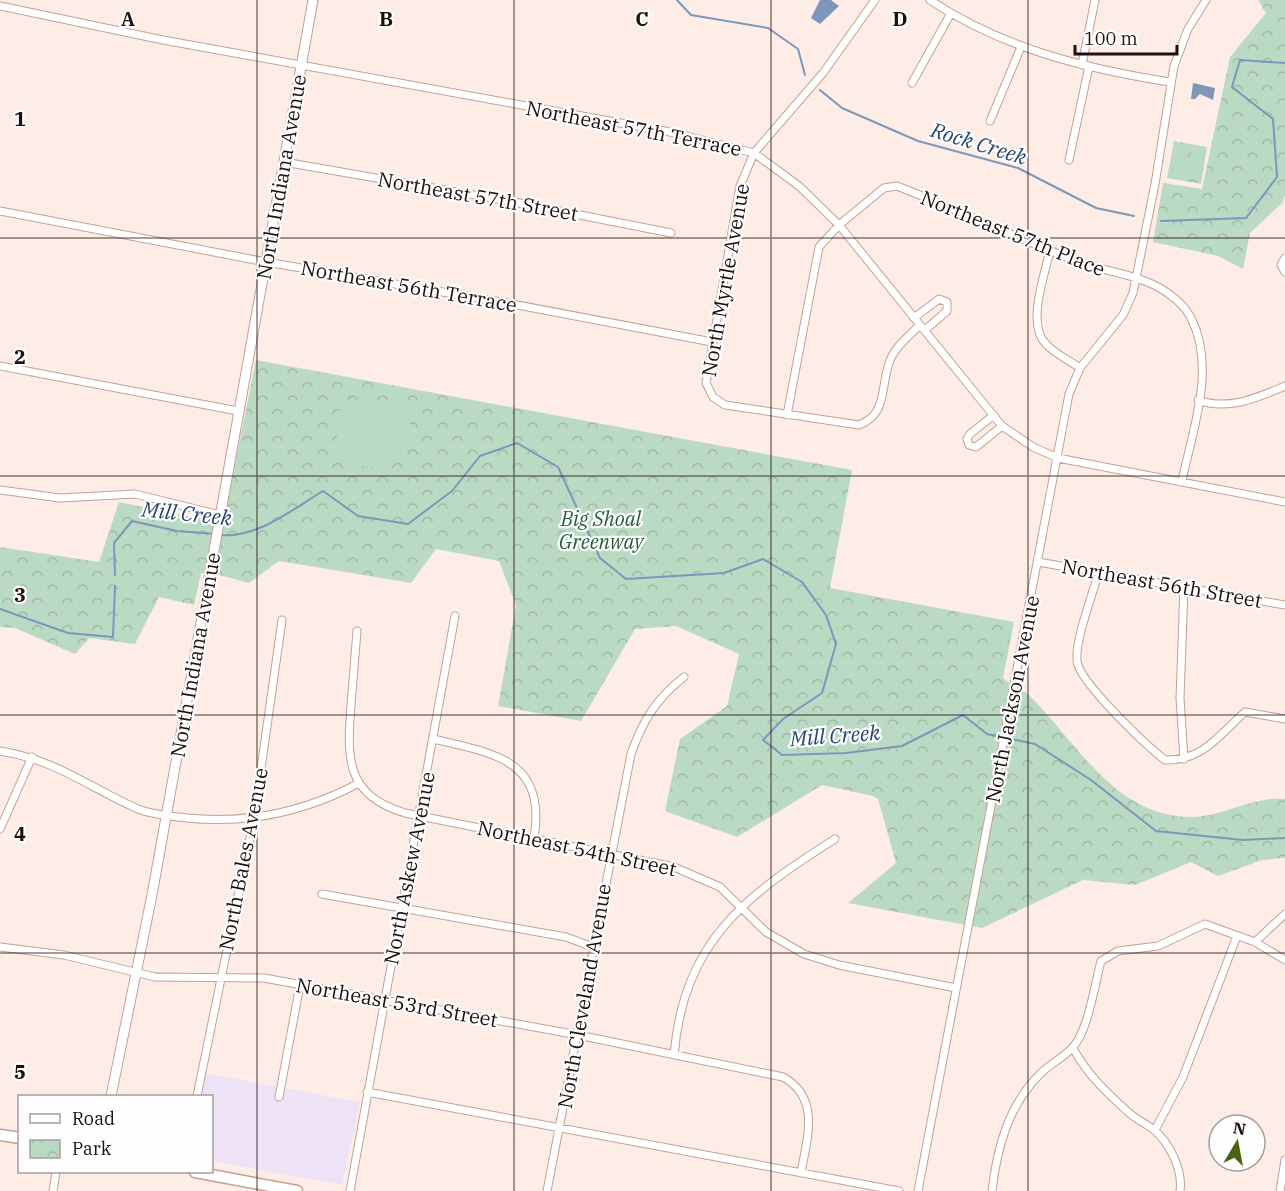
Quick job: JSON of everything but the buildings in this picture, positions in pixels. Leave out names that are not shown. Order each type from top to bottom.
[{"type":"main road","points":[[0,1135],[18,1138]]},
{"type":"main road","points":[[200,1173],[297,1191]]},
{"type":"street","name":"North Indiana Avenue","points":[[111,1095],[165,816],[313,0]]},
{"type":"street","name":"North Myrtle Avenue","points":[[787,415],[725,405],[716,400],[708,389],[705,373],[740,186],[754,153],[823,73],[875,0]]},
{"type":"street","points":[[1069,160],[1095,0]]},
{"type":"street","name":"North Jackson Avenue","points":[[918,1191],[1069,394],[1080,368],[1123,315],[1137,278],[1170,82],[1180,47],[1206,0]]},
{"type":"street","points":[[934,1],[951,13],[1021,47],[1086,65],[1170,82]]},
{"type":"street","name":"Northeast 57th Terrace","points":[[0,6],[60,20],[670,132],[754,153],[799,186],[839,225],[1002,426],[1033,447],[1058,458],[1285,502]]},
{"type":"street","points":[[912,83],[951,13]]},
{"type":"street","points":[[990,121],[1021,47]]},
{"type":"street","name":"Northeast 57th Street","points":[[284,162],[514,202],[671,233]]},
{"type":"street","name":"Northeast 57th Place","points":[[839,225],[889,186],[973,216],[1092,267],[1137,278],[1165,291],[1192,318],[1202,357],[1198,400],[1182,481]]},
{"type":"street","name":"Northeast 56th Terrace","points":[[0,211],[266,262],[507,303],[712,342]]},
{"type":"street","points":[[839,225],[824,239],[817,251],[787,415],[854,426],[872,418],[880,405],[892,356],[901,342],[947,311],[947,302],[939,299],[914,318]]},
{"type":"street","points":[[1050,250],[1036,317],[1037,331],[1048,346],[1080,368]]},
{"type":"street","points":[[1285,258],[1281,265],[1285,272]]},
{"type":"street","points":[[0,366],[238,411]]},
{"type":"street","points":[[1198,400],[1215,404],[1245,401],[1285,386]]},
{"type":"street","points":[[994,415],[970,434],[967,439],[969,445],[976,447],[1002,426]]},
{"type":"street","points":[[0,490],[60,498],[135,494],[220,515]]},
{"type":"street","name":"Northeast 56th Street","points":[[1038,562],[1285,605]]},
{"type":"street","points":[[1099,571],[1077,650],[1080,672],[1148,747],[1165,760],[1184,759],[1213,745],[1245,712],[1285,720]]},
{"type":"street","points":[[1184,588],[1180,690],[1184,759]]},
{"type":"street","name":"North Askew Avenue","points":[[350,1191],[455,616]]},
{"type":"street","name":"North Bales Avenue","points":[[197,1095],[254,818],[282,620]]},
{"type":"street","points":[[0,751],[32,757],[55,765],[140,809],[165,816],[210,820],[254,818],[300,809],[359,783],[351,763],[348,741],[357,631]]},
{"type":"street","name":"North Cleveland Avenue","points":[[547,1191],[578,1035],[624,779],[639,731],[657,700],[684,677]]},
{"type":"street","points":[[433,739],[497,754],[520,771],[536,800],[537,819],[534,838]]},
{"type":"street","points":[[0,829],[32,757]]},
{"type":"street","name":"Northeast 54th Street","points":[[359,783],[385,806],[419,816],[650,860],[696,874],[720,887],[742,906],[766,932],[804,954],[839,965],[956,988]]},
{"type":"street","points":[[674,1054],[682,1007],[693,975],[708,946],[742,906],[779,875],[835,839]]},
{"type":"street","points":[[322,894],[566,937],[593,947]]},
{"type":"street","points":[[1255,942],[1285,915]]},
{"type":"street","points":[[992,1191],[1002,1137],[1012,1112],[1039,1075],[1073,1048],[1085,1020],[1101,961],[1118,951],[1158,946],[1205,924],[1255,942],[1285,960]]},
{"type":"street","points":[[1155,1130],[1187,1067],[1237,936]]},
{"type":"street","name":"Northeast 53rd Street","points":[[0,948],[41,951],[136,972],[181,979],[264,978],[578,1035],[783,1077],[792,1083],[804,1097],[810,1117],[801,1173]]},
{"type":"street","points":[[279,1097],[300,985]]},
{"type":"street","points":[[1073,1048],[1083,1066],[1128,1113],[1155,1130],[1180,1170],[1180,1191]]},
{"type":"street","points":[[367,1092],[899,1191]]},
{"type":"street","points":[[1280,1191],[1285,1160]]},
{"type":"street","points":[[53,1191],[56,1173]]},
{"type":"shaded area","points":[[204,1073],[360,1102],[342,1185],[213,1161],[213,1095],[200,1095]]},
{"type":"green space","points":[[1258,0],[1285,0],[1285,195],[1282,203],[1250,233],[1243,269],[1218,256],[1153,242],[1163,183],[1202,189],[1230,57],[1266,13]]},
{"type":"green space","points":[[1174,141],[1207,147],[1201,184],[1167,178]]},
{"type":"green space","points":[[1177,148],[1189,150],[1184,174],[1173,172]]},
{"type":"green space","points":[[1192,151],[1203,153],[1199,177],[1188,175]]},
{"type":"green space","name":"Big Shoal Greenway","points":[[256,360],[852,470],[830,588],[1014,622],[1003,678],[1030,696],[1100,774],[1141,805],[1165,814],[1203,816],[1249,803],[1285,799],[1285,858],[1262,860],[1218,876],[1191,862],[1135,885],[1083,880],[982,928],[848,903],[896,863],[878,799],[873,796],[822,785],[737,837],[665,811],[680,739],[727,706],[739,654],[676,626],[635,629],[581,721],[498,706],[516,605],[499,561],[436,549],[411,583],[279,561],[249,583],[216,574],[201,573],[194,605],[159,597],[135,644],[89,638],[75,654],[15,628],[0,627],[0,547],[99,562],[119,502],[223,523]]},
{"type":"green space","points":[[346,402],[408,410],[410,428],[408,438],[397,456],[390,462],[365,467],[335,460],[340,406]]},
{"type":"water","points":[[820,0],[831,0],[839,6],[820,24],[811,18]]},
{"type":"water","points":[[1193,83],[1215,88],[1213,100],[1200,94],[1195,99],[1191,99]]},
{"type":"waterway","name":"Rock Creek","points":[[677,0],[691,15],[768,28],[798,49],[805,75]]},
{"type":"waterway","name":"Rock Creek","points":[[1161,221],[1246,218],[1277,177],[1273,119],[1232,87],[1240,60],[1285,63]]},
{"type":"waterway","name":"Rock Creek","points":[[820,90],[842,108],[918,141],[1018,168],[1096,208],[1134,216]]},
{"type":"waterway","name":"Mill Creek","points":[[221,535],[235,535],[262,527],[323,491],[358,516],[408,524],[452,491],[480,456],[517,443],[558,467],[600,558],[626,579],[724,573],[763,559],[802,582],[826,615],[836,644],[822,693],[783,719],[763,740],[782,755],[846,753],[902,746],[963,715],[987,734],[1035,744],[1091,780],[1156,831],[1243,840],[1285,838]]},
{"type":"waterway","name":"Mill Creek","points":[[115,575],[114,543],[132,521],[177,531],[215,534]]},
{"type":"waterway","name":"Mill Creek","points":[[0,609],[68,633],[113,637],[115,586]]}]
